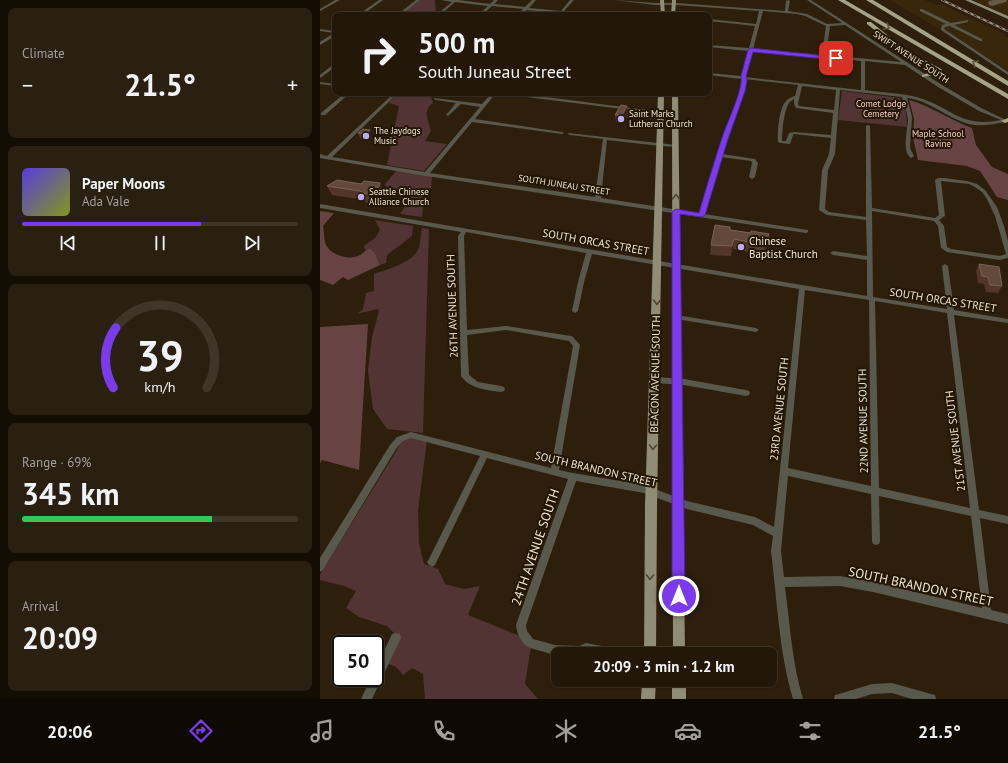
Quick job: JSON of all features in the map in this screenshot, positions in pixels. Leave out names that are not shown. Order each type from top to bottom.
[{"type":"highway","points":[[835,0],[867,21],[904,51],[939,70],[937,73],[924,76]]},
{"type":"highway","points":[[841,0],[1008,97]]},
{"type":"highway","points":[[869,0],[1008,82]]},
{"type":"main road","points":[[967,0],[1008,18]]},
{"type":"main road","points":[[662,2],[663,12]]},
{"type":"main road","name":"BEACON AVENUE SOUTH","points":[[650,647],[661,96]]},
{"type":"main road","name":"BEACON AVENUE SOUTH","points":[[674,96],[676,146],[679,647]]},
{"type":"main road","points":[[648,699],[649,687]]},
{"type":"main road","points":[[679,687],[679,699]]},
{"type":"street","points":[[320,10],[338,0]]},
{"type":"street","points":[[364,12],[381,0]]},
{"type":"street","points":[[403,12],[418,0]]},
{"type":"street","points":[[443,0],[554,12]]},
{"type":"street","points":[[483,12],[496,0]]},
{"type":"street","points":[[523,12],[534,0]]},
{"type":"street","points":[[562,12],[572,0]]},
{"type":"street","points":[[615,0],[674,2],[806,15],[828,26],[844,24]]},
{"type":"street","points":[[804,0],[812,4]]},
{"type":"street","name":"SWIFT AVENUE SOUTH","points":[[808,0],[924,76],[970,104],[1007,121]]},
{"type":"street","points":[[442,12],[456,1]]},
{"type":"street","points":[[786,13],[788,1]]},
{"type":"street","points":[[921,10],[981,40]]},
{"type":"street","points":[[702,215],[720,155],[742,91],[761,11]]},
{"type":"street","points":[[712,20],[757,25]]},
{"type":"street","points":[[967,21],[942,28],[1008,74]]},
{"type":"street","points":[[824,57],[828,26]]},
{"type":"street","points":[[320,30],[332,32]]},
{"type":"street","points":[[320,44],[332,35]]},
{"type":"street","points":[[712,46],[907,64]]},
{"type":"street","points":[[863,61],[864,91]]},
{"type":"street","points":[[320,77],[332,68]]},
{"type":"street","points":[[712,74],[904,96],[930,103],[968,122],[983,124],[1007,121]]},
{"type":"street","points":[[320,83],[332,85]]},
{"type":"street","points":[[800,84],[796,104],[798,107],[836,112]]},
{"type":"street","points":[[838,88],[832,154],[825,170],[822,208],[823,211],[827,213],[869,219]]},
{"type":"street","points":[[324,114],[345,96]]},
{"type":"street","points":[[329,157],[393,96]]},
{"type":"street","points":[[426,174],[491,96]]},
{"type":"street","points":[[528,96],[675,113]]},
{"type":"street","points":[[797,96],[786,105],[780,142],[788,142],[792,133],[834,138]]},
{"type":"street","points":[[904,96],[910,117],[908,148],[911,156]]},
{"type":"street","points":[[436,99],[483,106]]},
{"type":"street","points":[[448,115],[460,102]]},
{"type":"street","points":[[471,120],[562,133]]},
{"type":"street","name":"22ND AVENUE SOUTH","points":[[868,126],[876,541]]},
{"type":"street","points":[[570,134],[676,146]]},
{"type":"street","points":[[598,199],[605,138]]},
{"type":"street","points":[[720,155],[753,160],[752,177]]},
{"type":"street","name":"SOUTH JUNEAU STREET","points":[[320,156],[426,174],[806,230]]},
{"type":"street","points":[[869,209],[936,220],[941,224],[943,246],[947,250],[1000,258],[1007,255],[994,210],[980,188],[973,184],[939,180],[937,183],[942,216],[936,220]]},
{"type":"street","name":"SOUTH ORCAS STREET","points":[[320,206],[1008,321]]},
{"type":"street","name":"26TH AVENUE SOUTH","points":[[465,230],[461,236],[465,376],[468,381],[501,389]]},
{"type":"street","points":[[575,311],[580,284],[590,251]]},
{"type":"street","points":[[833,253],[870,259]]},
{"type":"street","name":"21ST AVENUE SOUTH","points":[[945,266],[987,613]]},
{"type":"street","name":"23RD AVENUE SOUTH","points":[[798,699],[793,682],[788,652],[776,551],[802,287]]},
{"type":"street","points":[[676,317],[756,330]]},
{"type":"street","points":[[463,333],[506,328],[571,339],[577,345],[554,472]]},
{"type":"street","points":[[655,380],[678,382],[746,393]]},
{"type":"street","name":"SOUTH BRANDON STREET","points":[[320,567],[393,447],[400,439],[414,435],[485,455],[573,477],[644,489],[678,502],[755,521],[777,534]]},
{"type":"street","points":[[432,562],[485,455]]},
{"type":"street","points":[[783,471],[1008,520]]},
{"type":"street","name":"24TH AVENUE SOUTH","points":[[551,649],[530,643],[522,633],[521,625],[573,477]]},
{"type":"street","name":"SOUTH BRANDON STREET","points":[[780,582],[840,581],[873,587],[1008,619]]},
{"type":"street","points":[[366,699],[396,638]]},
{"type":"street","points":[[839,699],[872,689],[892,688],[931,699]]},
{"type":"shaded area","points":[[890,0],[925,0],[936,5],[942,4],[1006,35],[1003,35],[1008,38],[1008,70]]},
{"type":"shaded area","points":[[972,0],[1008,0],[1008,16]]},
{"type":"green space","points":[[419,0],[435,0],[436,12],[405,12]]},
{"type":"green space","name":"Comet Lodge Cemetery","points":[[842,91],[900,98],[906,111],[907,127],[838,120]]},
{"type":"green space","points":[[395,96],[431,96],[433,103],[428,109],[427,119],[431,131],[425,141],[447,144],[424,171],[387,165],[399,106],[389,103]]},
{"type":"green space","name":"Maple School Ravine","points":[[909,100],[972,128],[976,145],[992,167],[1008,174],[1008,200],[997,197],[980,171],[967,166],[918,160],[913,138],[914,119]]},
{"type":"green space","points":[[622,110],[655,115],[652,119],[626,118],[628,112],[621,112]]},
{"type":"green space","points":[[397,170],[432,176],[431,188],[424,192],[422,217],[400,214],[413,195],[388,194],[385,184]]},
{"type":"green space","points":[[320,211],[334,213],[323,226],[325,243],[328,249],[341,256],[356,257],[370,248],[375,253],[380,265],[348,280],[343,277],[333,285],[320,280]]},
{"type":"green space","points":[[375,220],[413,226],[412,236],[387,255],[386,263],[380,265],[375,253],[370,248],[365,250],[364,246],[375,238],[380,230]]},
{"type":"green space","points":[[422,228],[429,229],[423,433],[387,429],[373,409],[368,371],[372,337],[379,311],[377,309],[357,314],[363,309],[366,293],[374,291],[374,274],[399,265],[415,255],[419,248]]},
{"type":"green space","points":[[368,324],[359,470],[322,460],[320,463],[320,327]]},
{"type":"green space","points":[[414,437],[427,440],[418,510],[419,543],[424,564],[438,569],[445,584],[464,589],[480,586],[468,615],[520,636],[531,646],[525,684],[538,699],[425,699],[423,674],[412,668],[403,675],[396,667],[389,664],[399,638],[387,626],[359,617],[346,608],[356,591],[344,586],[320,580],[320,575],[403,440]]},
{"type":"building","points":[[621,105],[627,106],[622,115],[615,115]]},
{"type":"building","points":[[363,129],[370,130],[365,134],[358,133]]},
{"type":"building","points":[[337,180],[361,184],[364,181],[380,183],[379,187],[372,189],[368,194],[360,191],[327,186]]},
{"type":"building","points":[[715,225],[730,227],[730,230],[769,234],[765,245],[734,239],[732,246],[711,245]]},
{"type":"building","points":[[979,264],[999,267],[1002,286],[990,285],[988,277],[982,276]]},
{"type":"taxiway","points":[[992,3],[1003,0]]},
{"type":"railway","points":[[942,0],[1008,31]]},
{"type":"place","name":"Saint Marks Lutheran Church","points":[[621,119]]},
{"type":"place","name":"The Jaydogs Music","points":[[366,136]]},
{"type":"place","name":"Seattle Chinese Alliance Church","points":[[361,197]]},
{"type":"place","name":"Chinese Baptist Church","points":[[741,247]]},
{"type":"route","points":[[679,596],[676,212],[702,215],[725,139],[742,91],[744,80],[743,76],[751,50],[836,58]]}]
